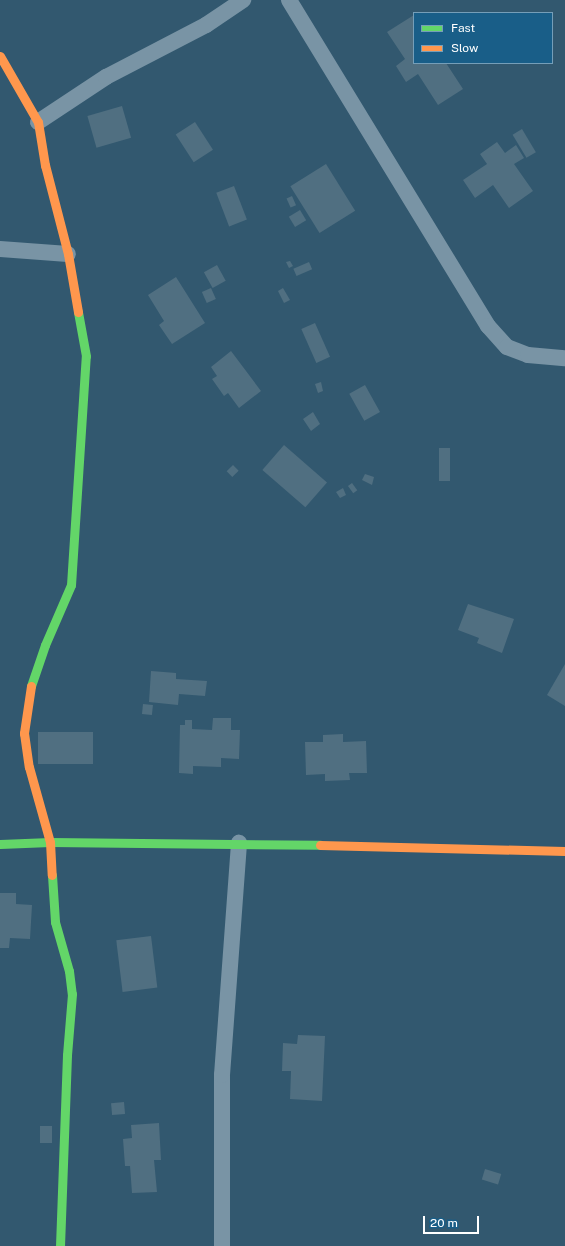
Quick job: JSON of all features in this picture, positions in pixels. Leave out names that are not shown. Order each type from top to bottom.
[{"type":"street","points":[[38,122],[106,77],[206,25],[243,0]]},
{"type":"street","points":[[289,0],[488,326],[507,348],[528,355],[565,358]]},
{"type":"street","points":[[0,56],[38,122],[44,165],[68,254],[86,356],[79,493],[71,585],[45,645],[32,682],[24,732],[29,767],[50,842],[55,922],[69,971],[72,994],[66,1055],[60,1246]]},
{"type":"street","points":[[0,249],[68,254]]},
{"type":"street","points":[[0,844],[50,842],[240,843],[565,851]]},
{"type":"street","points":[[222,1246],[222,1075],[240,843]]},
{"type":"building","points":[[413,16],[413,64],[447,64],[463,89],[438,105],[418,74],[406,82],[396,66],[405,59],[387,32]]},
{"type":"building","points":[[122,106],[131,138],[96,148],[87,116]]},
{"type":"building","points":[[195,122],[213,150],[194,162],[176,135]]},
{"type":"building","points":[[522,129],[536,152],[526,158],[513,135]]},
{"type":"building","points":[[497,142],[505,153],[516,145],[524,158],[514,164],[533,191],[509,208],[493,185],[475,198],[463,180],[487,164],[480,154]]},
{"type":"building","points":[[326,164],[355,211],[320,233],[290,186]]},
{"type":"building","points":[[234,186],[247,220],[229,226],[216,193]]},
{"type":"building","points":[[292,196],[296,205],[291,208],[287,198]]},
{"type":"building","points":[[300,210],[306,220],[295,227],[289,217]]},
{"type":"building","points":[[290,261],[293,266],[289,268],[286,262]]},
{"type":"building","points":[[309,262],[312,269],[296,276],[293,269]]},
{"type":"building","points":[[217,265],[226,281],[213,288],[204,272]]},
{"type":"building","points":[[176,277],[205,323],[172,344],[159,325],[164,321],[148,295]]},
{"type":"building","points":[[211,288],[216,299],[207,303],[202,292]]},
{"type":"building","points":[[283,288],[290,300],[284,303],[278,291]]},
{"type":"building","points":[[315,323],[330,357],[316,363],[301,329]]},
{"type":"building","points":[[231,351],[261,391],[239,408],[228,393],[224,396],[212,379],[217,376],[211,367]]},
{"type":"building","points":[[321,382],[323,391],[318,393],[315,384]]},
{"type":"building","points":[[365,385],[380,412],[364,421],[349,394]]},
{"type":"building","points":[[313,412],[320,424],[311,431],[303,419]]},
{"type":"building","points":[[284,445],[327,482],[305,507],[262,470]]},
{"type":"building","points":[[439,448],[450,448],[450,481],[439,481]]},
{"type":"building","points":[[233,465],[239,471],[232,477],[227,471]]},
{"type":"building","points":[[365,474],[374,477],[372,485],[362,480]]},
{"type":"building","points":[[352,483],[357,490],[353,493],[348,486]]},
{"type":"building","points":[[343,488],[346,495],[340,498],[336,492]]},
{"type":"building","points":[[468,604],[514,619],[502,653],[477,643],[479,638],[458,630]]},
{"type":"building","points":[[565,664],[565,706],[547,695]]},
{"type":"building","points":[[151,671],[176,673],[176,679],[207,681],[205,696],[179,694],[178,705],[149,702]]},
{"type":"building","points":[[143,704],[153,705],[152,715],[142,714]]},
{"type":"building","points":[[213,718],[231,718],[231,730],[240,730],[239,759],[221,758],[221,767],[193,766],[193,774],[179,773],[180,725],[185,725],[185,720],[192,720],[192,729],[212,730]]},
{"type":"building","points":[[38,732],[93,732],[93,764],[38,764]]},
{"type":"building","points":[[343,734],[343,742],[366,741],[367,773],[349,773],[350,780],[325,781],[325,774],[306,775],[305,742],[323,742],[323,735]]},
{"type":"building","points":[[0,893],[16,893],[16,904],[32,905],[30,939],[10,938],[9,948],[0,948]]},
{"type":"building","points":[[151,936],[157,988],[123,992],[116,940]]},
{"type":"building","points":[[298,1035],[325,1036],[322,1101],[290,1099],[291,1071],[282,1071],[283,1043],[297,1044]]},
{"type":"building","points":[[124,1102],[125,1114],[112,1115],[111,1103]]},
{"type":"building","points":[[159,1123],[161,1160],[154,1160],[157,1192],[132,1193],[130,1166],[125,1166],[123,1139],[132,1138],[131,1125]]},
{"type":"building","points":[[40,1126],[52,1126],[52,1143],[40,1143]]},
{"type":"building","points":[[485,1169],[501,1174],[498,1184],[482,1180]]},
{"type":"traffic: fast","points":[[31,686],[45,645],[71,585],[86,356],[78,312]]},
{"type":"traffic: fast","points":[[0,844],[50,842],[320,845]]},
{"type":"traffic: fast","points":[[52,875],[55,922],[69,971],[72,994],[67,1055],[60,1246]]},
{"type":"traffic: slow","points":[[0,56],[38,122],[45,165],[68,254],[78,312]]},
{"type":"traffic: slow","points":[[31,686],[24,733],[29,767],[50,842],[52,875]]},
{"type":"traffic: slow","points":[[320,845],[565,851]]}]
